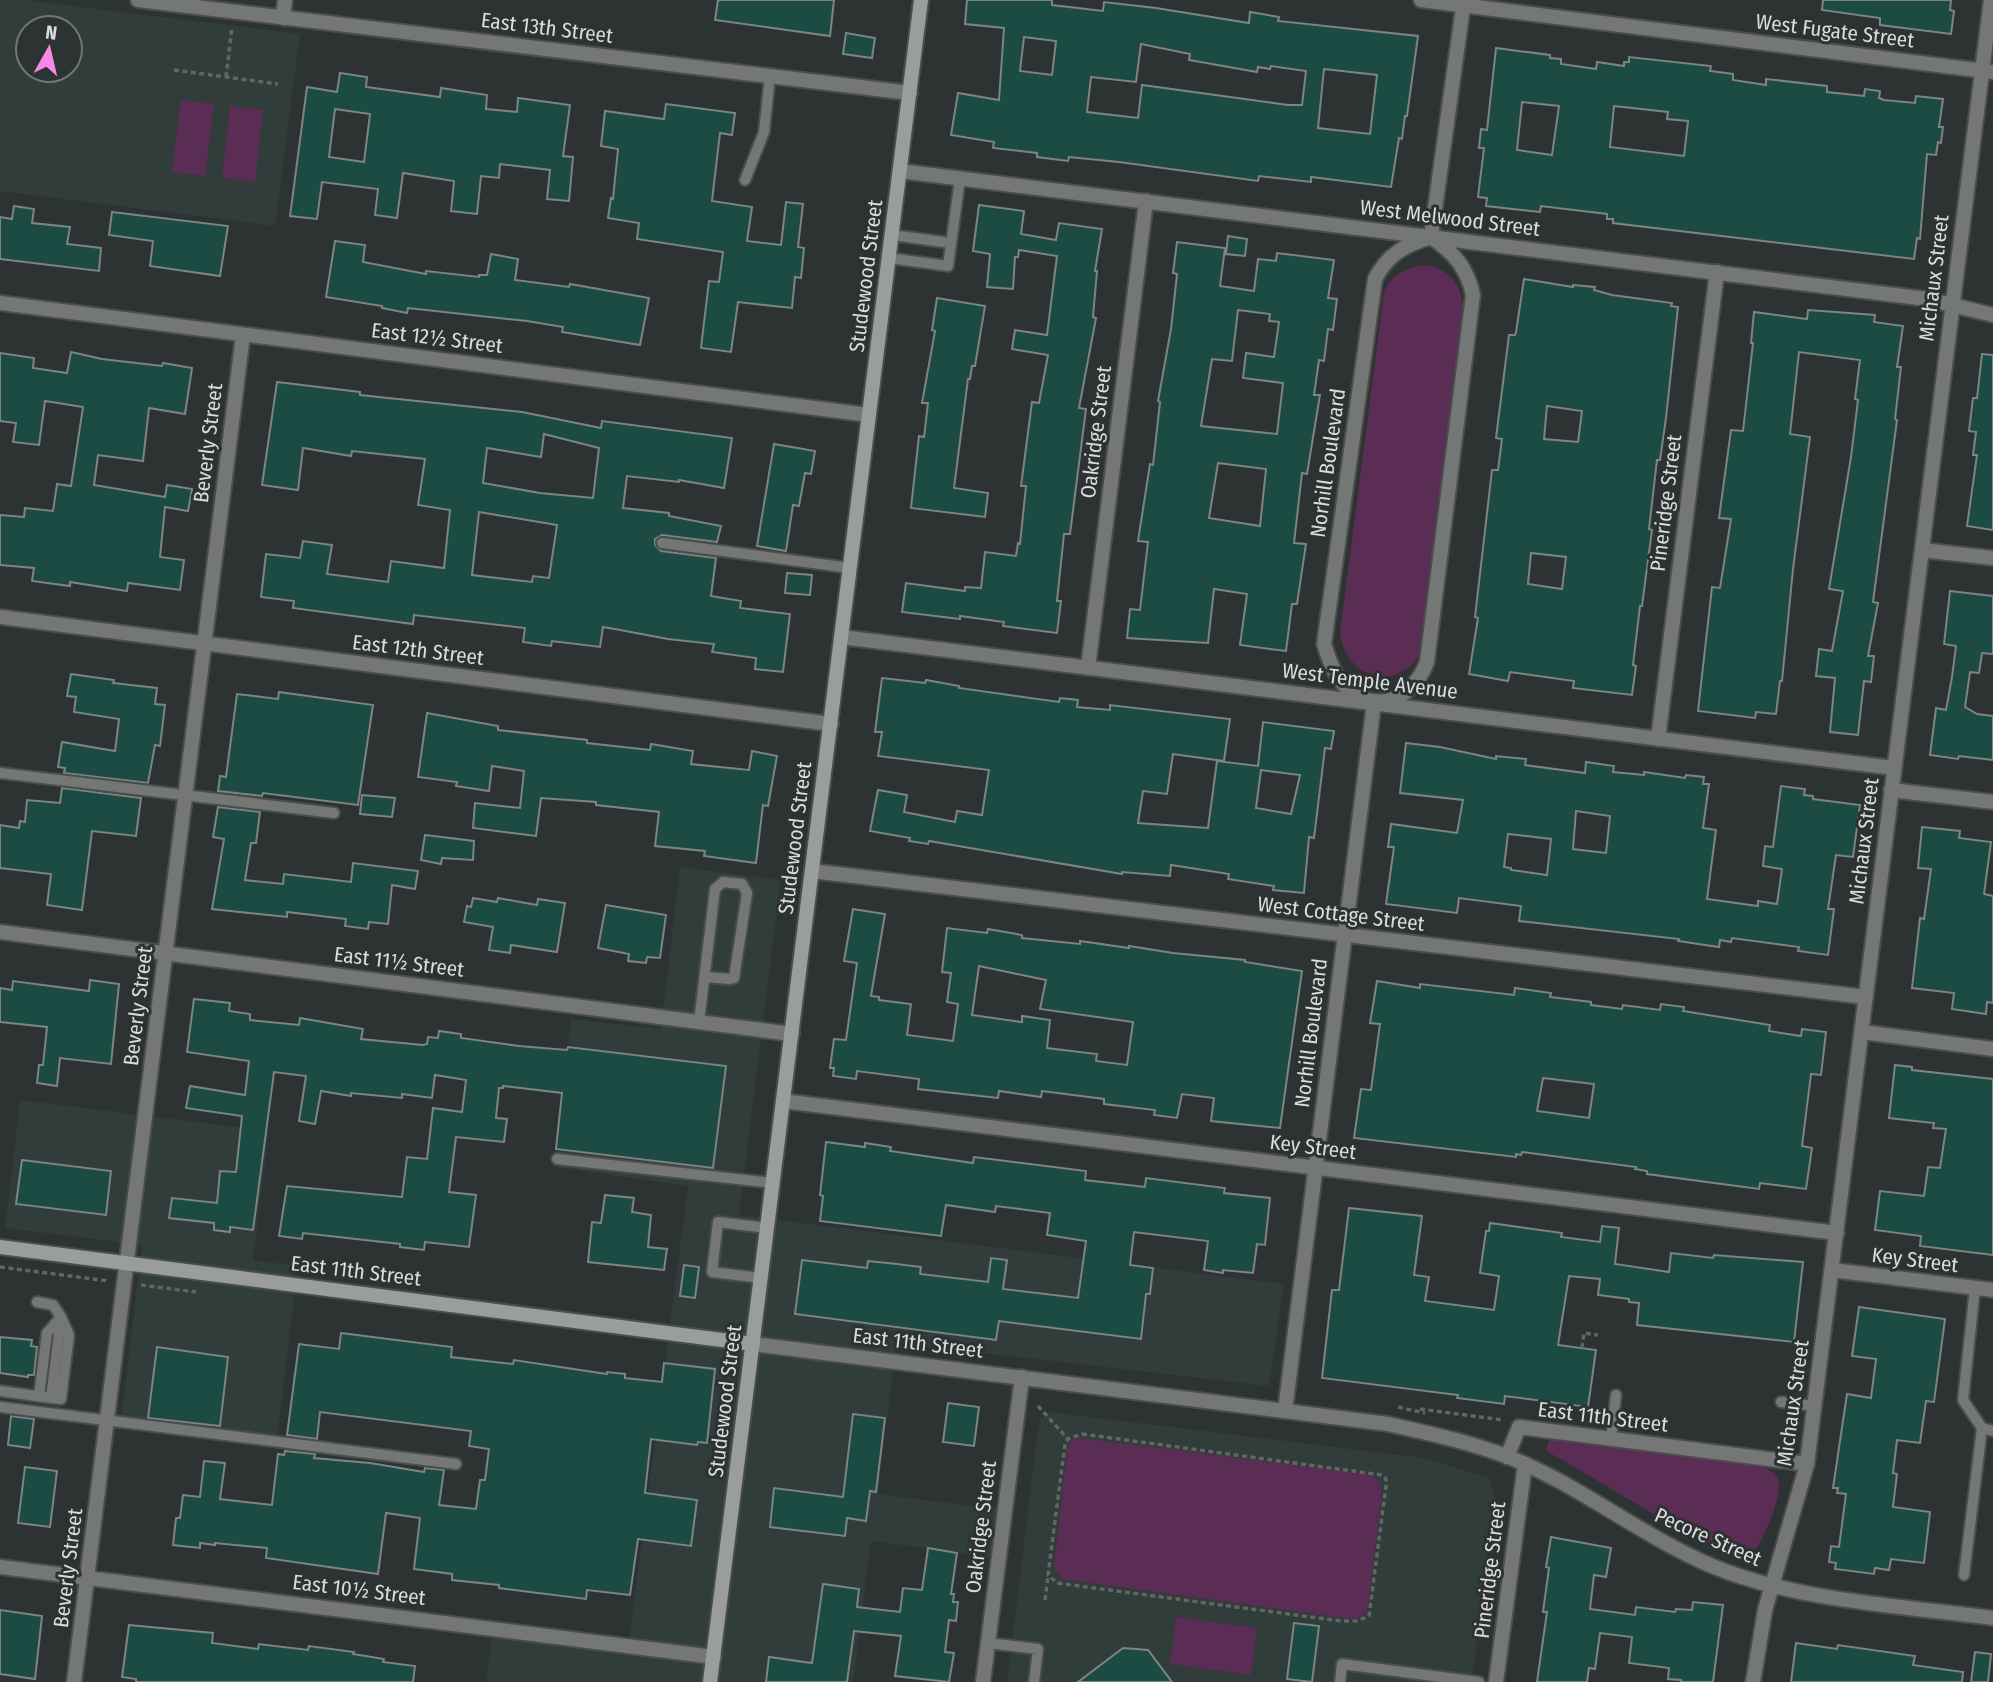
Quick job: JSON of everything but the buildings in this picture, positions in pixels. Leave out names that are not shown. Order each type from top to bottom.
[{"type":"main road","name":"Studewood Street","points":[[710,1682],[921,0]]},
{"type":"main road","name":"East 11th Street","points":[[0,1247],[753,1344]]},
{"type":"street","name":"East 13th Street","points":[[138,0],[910,93]]},
{"type":"street","points":[[283,18],[285,0]]},
{"type":"street","name":"West Fugate Street","points":[[1421,0],[1463,3],[1987,71]]},
{"type":"street","name":"Michaux Street","points":[[1753,1682],[1759,1634],[1807,1464],[1838,1233],[1952,304],[1987,71],[1991,0]]},
{"type":"street","points":[[1374,703],[1395,699],[1406,693],[1415,684],[1427,662],[1473,295],[1464,268],[1455,256],[1431,237],[1463,3]]},
{"type":"street","name":"West Melwood Street","points":[[900,171],[1930,299],[1993,316]]},
{"type":"street","name":"Oakridge Street","points":[[1087,668],[1146,201]]},
{"type":"street","name":"Norhill Boulevard","points":[[1285,1410],[1374,703],[1353,693],[1339,679],[1329,663],[1324,644],[1375,279],[1391,255],[1403,247],[1431,237]]},
{"type":"street","name":"Pineridge Street","points":[[1658,739],[1717,272]]},
{"type":"street","name":"East 12½ Street","points":[[0,303],[869,415]]},
{"type":"street","name":"Beverly Street","points":[[74,1682],[243,335]]},
{"type":"street","points":[[1922,550],[1993,558]]},
{"type":"street","name":"East 12th Street","points":[[0,617],[831,724]]},
{"type":"street","name":"West Temple Avenue","points":[[841,637],[1894,768]]},
{"type":"street","points":[[1891,790],[1993,802]]},
{"type":"street","name":"West Cottage Street","points":[[812,871],[1866,997]]},
{"type":"street","name":"East 11½ Street","points":[[0,932],[792,1034]]},
{"type":"street","points":[[1862,1032],[1993,1049]]},
{"type":"street","name":"Key Street","points":[[783,1101],[1838,1233]]},
{"type":"street","name":"Key Street","points":[[1832,1270],[1993,1290]]},
{"type":"street","name":"East 11th Street","points":[[753,1344],[1388,1424],[1507,1457],[1519,1427],[1807,1464]]},
{"type":"street","name":"Oakridge Street","points":[[983,1682],[1022,1377]]},
{"type":"street","name":"Pecore Street","points":[[1507,1457],[1525,1464],[1686,1554],[1771,1587],[1993,1618]]},
{"type":"street","name":"Pineridge Street","points":[[1496,1682],[1525,1464]]},
{"type":"street","name":"East 10½ Street","points":[[0,1567],[714,1657]]},
{"type":"lane","points":[[745,180],[764,132],[770,76]]},
{"type":"lane","points":[[889,258],[948,266],[960,179]]},
{"type":"lane","points":[[892,234],[951,243]]},
{"type":"lane","points":[[662,543],[850,568]]},
{"type":"lane","points":[[0,773],[334,813]]},
{"type":"lane","points":[[699,1022],[715,889],[723,882],[742,884],[747,893],[734,978],[705,976]]},
{"type":"lane","points":[[557,1159],[773,1183]]},
{"type":"lane","points":[[761,1278],[712,1272],[718,1222],[767,1228]]},
{"type":"lane","points":[[1964,1575],[1988,1430],[1963,1400],[1975,1288]]},
{"type":"lane","points":[[0,1391],[61,1399],[69,1335],[53,1306],[37,1302]]},
{"type":"lane","points":[[45,1397],[47,1333],[61,1317]]},
{"type":"lane","points":[[1611,1439],[1616,1395]]},
{"type":"lane","points":[[1781,1402],[1815,1406]]},
{"type":"lane","points":[[0,1407],[456,1464]]},
{"type":"lane","points":[[988,1643],[1038,1649],[1034,1682]]},
{"type":"lane","points":[[1340,1682],[1342,1664],[1479,1682]]},
{"type":"path","points":[[226,77],[234,11]]},
{"type":"path","points":[[174,70],[278,84]]},
{"type":"path","points":[[0,1267],[91,1278]]},
{"type":"path","points":[[1582,1348],[1584,1333],[1598,1335]]},
{"type":"path","points":[[1038,1406],[1068,1439]]},
{"type":"path","points":[[1409,1408],[1516,1422],[1519,1427]]},
{"type":"path","points":[[1045,1600],[1048,1575],[1065,1444],[1068,1439],[1082,1434],[1382,1475],[1386,1479],[1369,1616],[1357,1621],[1057,1583],[1048,1575]]},
{"type":"shaded area","points":[[0,0],[25,0],[300,34],[275,226],[0,191]]},
{"type":"shaded area","points":[[181,100],[214,104],[205,176],[172,172]]},
{"type":"shaded area","points":[[230,106],[263,110],[255,182],[222,178]]},
{"type":"shaded area","points":[[1426,265],[1441,270],[1453,279],[1460,292],[1463,308],[1420,655],[1409,667],[1397,674],[1372,675],[1351,660],[1340,632],[1384,292],[1400,272]]},
{"type":"shaded area","points":[[680,867],[781,880],[739,1215],[1284,1284],[1269,1386],[896,1343],[878,1494],[997,1509],[990,1557],[871,1541],[853,1682],[486,1682],[492,1637],[627,1655],[688,1186],[553,1167],[571,1019],[661,1029]]},
{"type":"shaded area","points":[[20,1100],[269,1131],[253,1260],[298,1266],[277,1438],[121,1419],[142,1245],[5,1228]]},
{"type":"shaded area","points":[[1049,1412],[1424,1458],[1488,1478],[1495,1495],[1472,1682],[1007,1682],[1039,1421]]},
{"type":"shaded area","points":[[1080,1438],[1372,1475],[1379,1482],[1382,1492],[1367,1613],[1351,1619],[1062,1579],[1054,1567],[1067,1449],[1071,1441]]},
{"type":"shaded area","points":[[1549,1440],[1760,1466],[1777,1477],[1779,1491],[1768,1526],[1757,1548],[1743,1554],[1734,1554],[1662,1519],[1546,1451]]},
{"type":"shaded area","points":[[1176,1617],[1257,1628],[1251,1675],[1170,1664]]}]
